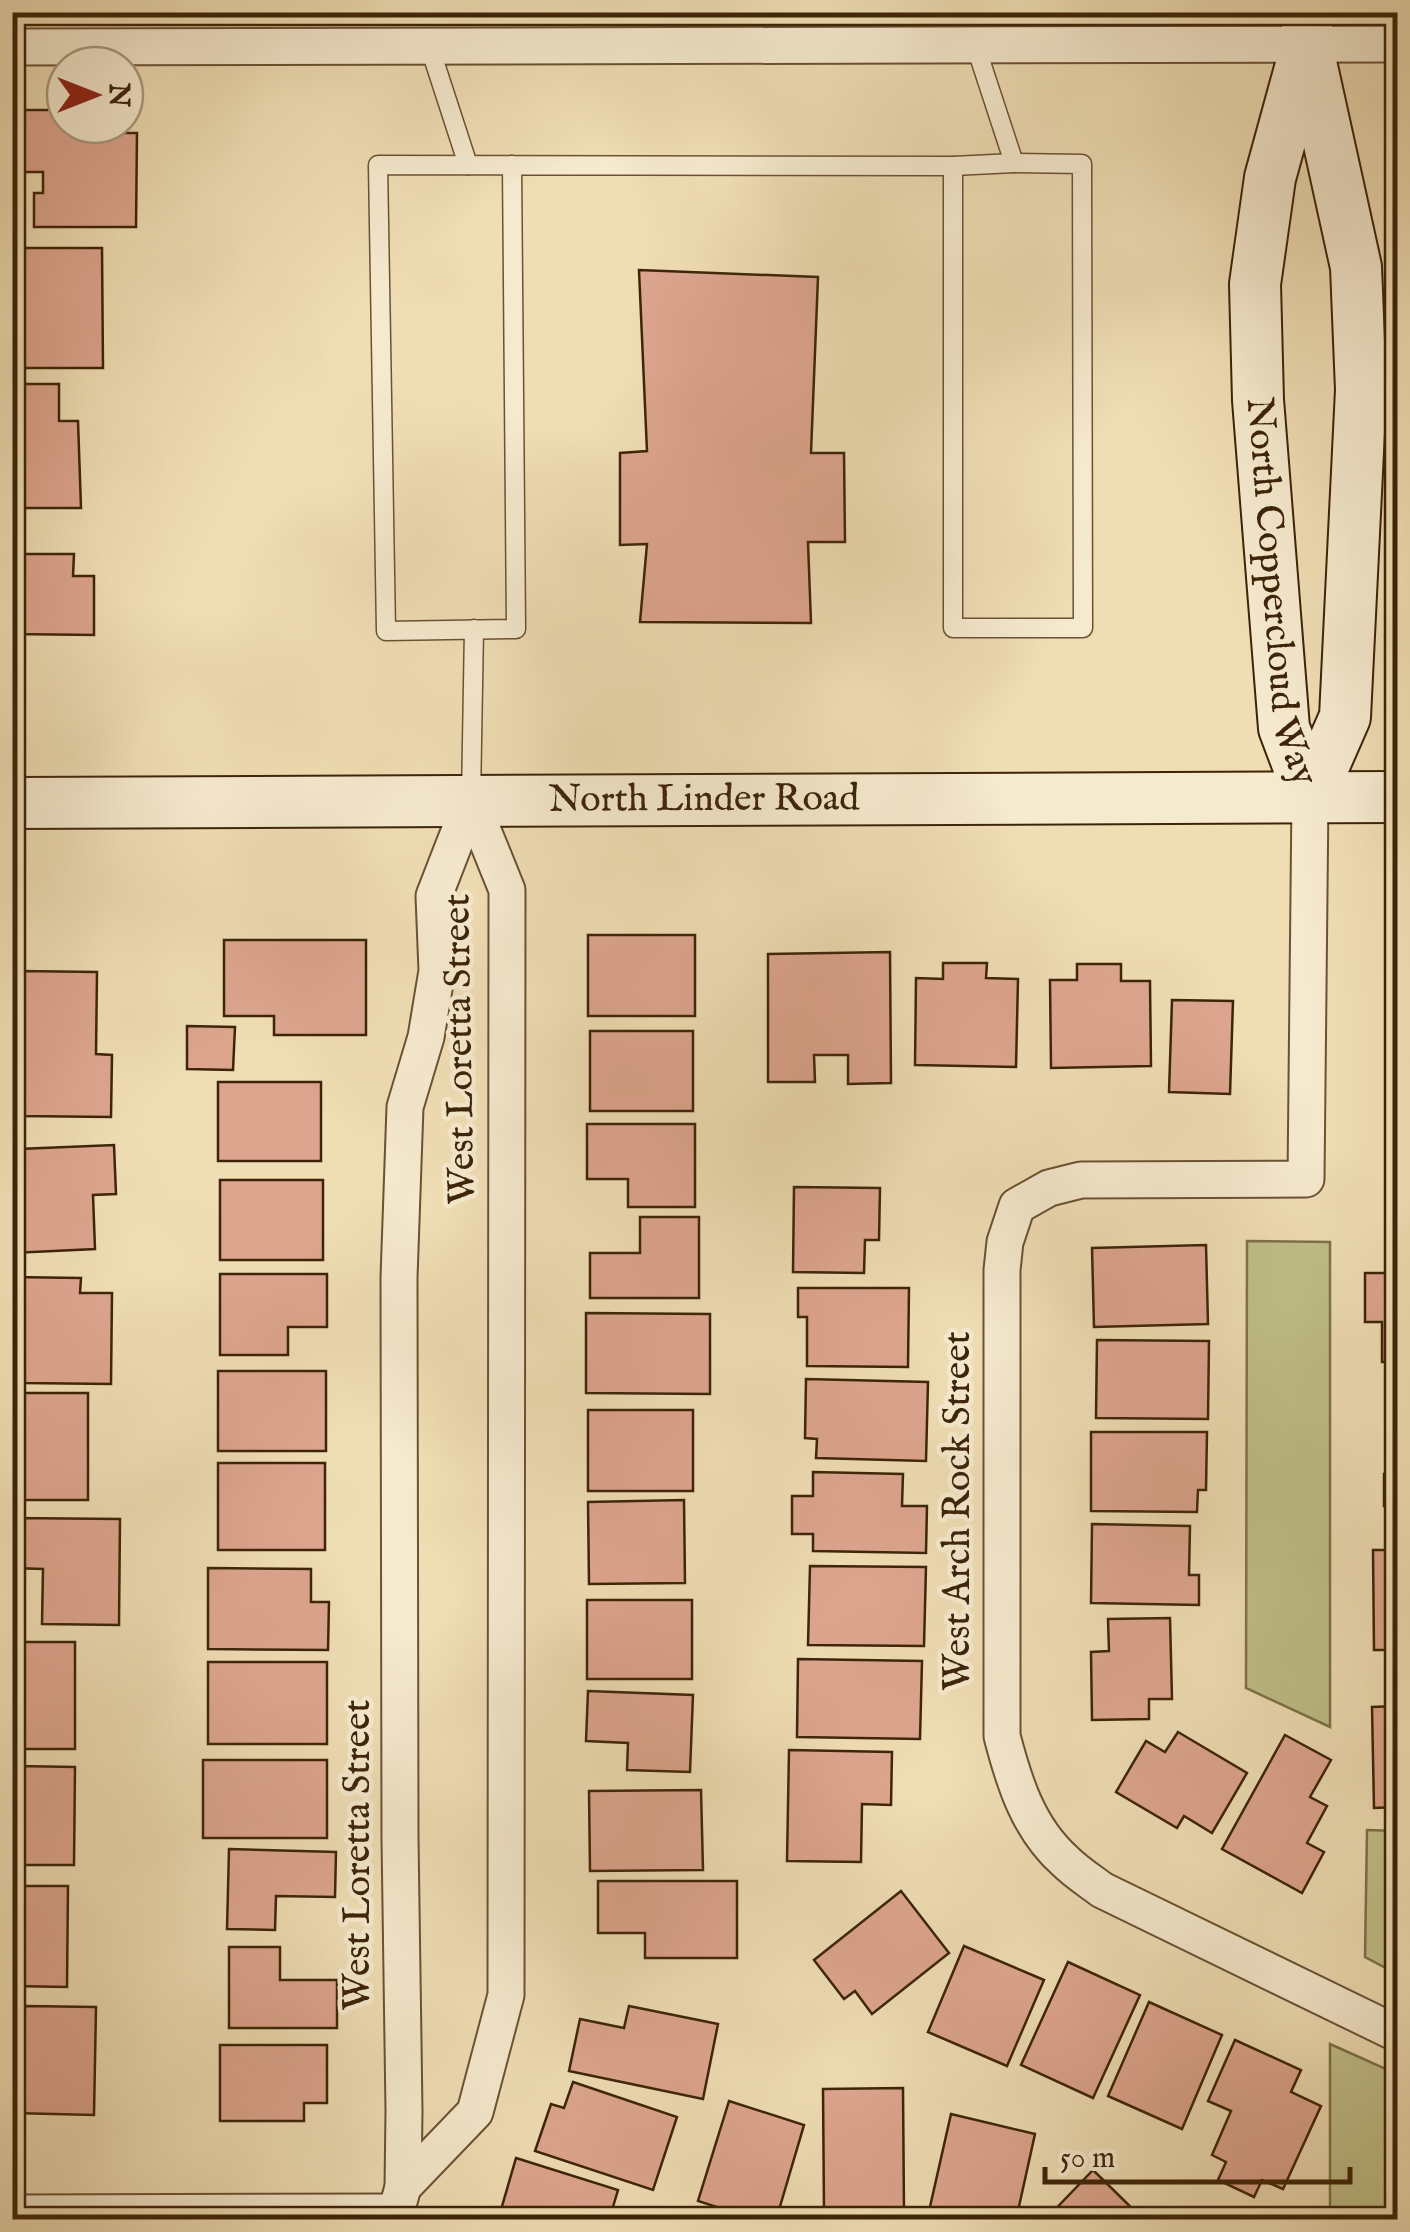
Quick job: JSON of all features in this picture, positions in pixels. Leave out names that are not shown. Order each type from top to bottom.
[{"type":"street","points":[[12,47],[975,44],[1307,28],[1398,44]]},
{"type":"street","name":"North Coppercloud Way","points":[[1307,28],[1379,390],[1345,717],[1310,797]]},
{"type":"street","name":"North Coppercloud Way","points":[[1307,28],[1270,178],[1255,284],[1258,400],[1284,728],[1310,797]]},
{"type":"street","name":"West Arch Rock Street","points":[[1310,797],[1306,1180],[1081,1180],[1049,1188],[1017,1206],[1005,1242],[1002,1736],[1027,1813],[1062,1859],[1102,1890],[1398,2034]]},
{"type":"street","name":"North Linder Road","points":[[12,802],[1398,797]]},
{"type":"street","name":"West Loretta Street","points":[[398,2206],[399,1278],[405,1107],[426,1037],[436,971],[434,896],[471,801]]},
{"type":"street","name":"West Loretta Street","points":[[398,2206],[475,2112],[506,1995],[507,890],[471,801]]},
{"type":"street","points":[[12,2214],[398,2206]]},
{"type":"lane","points":[[975,44],[1014,163]]},
{"type":"lane","points":[[429,45],[468,165]]},
{"type":"lane","points":[[512,165],[516,629],[386,631],[378,165],[1082,164],[1084,628],[954,628],[954,166]]},
{"type":"lane","points":[[471,801],[474,630]]},
{"type":"shaded area","points":[[1247,1241],[1330,1242],[1330,1727],[1246,1688]]},
{"type":"shaded area","points":[[1367,1830],[1397,1831],[1397,1974],[1365,1957]]},
{"type":"shaded area","points":[[1330,2044],[1386,2069],[1397,2078],[1397,2219],[1330,2219]]},
{"type":"building","points":[[12,110],[45,110],[45,145],[137,145],[136,227],[34,227],[34,193],[43,193],[43,172],[12,172]]},
{"type":"building","points":[[12,248],[102,248],[103,368],[12,368]]},
{"type":"building","points":[[639,270],[818,277],[811,453],[844,453],[845,542],[808,542],[811,623],[640,622],[647,544],[620,545],[620,453],[647,451]]},
{"type":"building","points":[[12,384],[59,384],[59,421],[78,421],[81,508],[12,508]]},
{"type":"building","points":[[12,554],[74,554],[73,576],[94,576],[94,635],[12,634]]},
{"type":"building","points":[[588,935],[695,935],[695,1016],[588,1016]]},
{"type":"building","points":[[224,940],[366,940],[366,1035],[274,1035],[274,1016],[224,1016]]},
{"type":"building","points":[[890,952],[891,1083],[848,1084],[848,1055],[814,1055],[815,1082],[768,1082],[768,954]]},
{"type":"building","points":[[943,963],[987,963],[986,978],[1018,979],[1016,1067],[915,1065],[916,978],[943,979]]},
{"type":"building","points":[[1077,964],[1121,964],[1121,981],[1150,981],[1151,1066],[1051,1068],[1050,980],[1077,980]]},
{"type":"building","points":[[21,971],[97,972],[96,1054],[112,1055],[111,1117],[19,1116]]},
{"type":"building","points":[[1172,1000],[1233,1001],[1230,1094],[1169,1092]]},
{"type":"building","points":[[187,1026],[235,1027],[233,1070],[187,1069]]},
{"type":"building","points":[[590,1031],[693,1031],[693,1111],[590,1111]]},
{"type":"building","points":[[218,1082],[321,1082],[321,1161],[218,1161]]},
{"type":"building","points":[[587,1124],[695,1124],[695,1207],[628,1207],[628,1179],[587,1179]]},
{"type":"building","points":[[114,1145],[116,1194],[93,1195],[95,1249],[12,1253],[12,1188],[21,1187],[19,1149]]},
{"type":"building","points":[[220,1180],[323,1180],[323,1260],[220,1260]]},
{"type":"building","points":[[794,1187],[880,1188],[879,1240],[865,1240],[864,1273],[793,1272]]},
{"type":"building","points":[[640,1217],[699,1217],[699,1298],[590,1298],[590,1253],[640,1253]]},
{"type":"building","points":[[1206,1245],[1208,1324],[1094,1327],[1092,1248]]},
{"type":"building","points":[[1365,1273],[1398,1273],[1398,1362],[1382,1362],[1382,1322],[1365,1322]]},
{"type":"building","points":[[220,1274],[327,1274],[327,1327],[288,1327],[288,1355],[220,1355]]},
{"type":"building","points":[[12,1277],[81,1278],[80,1293],[112,1293],[111,1384],[23,1383],[23,1350],[12,1350]]},
{"type":"building","points":[[798,1288],[909,1288],[908,1367],[807,1366],[807,1317],[798,1317]]},
{"type":"building","points":[[586,1313],[710,1314],[710,1394],[586,1393]]},
{"type":"building","points":[[1097,1340],[1209,1341],[1208,1419],[1096,1418]]},
{"type":"building","points":[[218,1371],[326,1371],[326,1451],[218,1451]]},
{"type":"building","points":[[806,1379],[928,1382],[926,1461],[816,1458],[817,1439],[805,1438]]},
{"type":"building","points":[[12,1393],[88,1393],[88,1500],[12,1500]]},
{"type":"building","points":[[588,1410],[693,1410],[693,1491],[588,1491]]},
{"type":"building","points":[[1091,1432],[1207,1432],[1206,1490],[1198,1490],[1197,1512],[1091,1511]]},
{"type":"building","points":[[218,1463],[325,1463],[325,1550],[218,1550]]},
{"type":"building","points":[[813,1472],[903,1474],[902,1506],[927,1506],[926,1553],[813,1551],[813,1534],[792,1534],[792,1496],[813,1496]]},
{"type":"building","points":[[1384,1474],[1398,1474],[1398,1506],[1384,1506]]},
{"type":"building","points":[[684,1500],[685,1583],[589,1584],[588,1502]]},
{"type":"building","points":[[12,1518],[120,1519],[119,1625],[42,1624],[43,1569],[12,1568]]},
{"type":"building","points":[[1092,1524],[1190,1526],[1189,1575],[1199,1575],[1199,1605],[1091,1603]]},
{"type":"building","points":[[1373,1550],[1398,1550],[1398,1650],[1374,1650]]},
{"type":"building","points":[[810,1566],[926,1567],[924,1646],[808,1645]]},
{"type":"building","points":[[208,1568],[311,1569],[311,1602],[329,1602],[328,1650],[208,1649]]},
{"type":"building","points":[[587,1600],[692,1600],[692,1679],[587,1679]]},
{"type":"building","points":[[1170,1618],[1172,1699],[1149,1699],[1149,1719],[1092,1720],[1091,1652],[1109,1651],[1108,1619]]},
{"type":"building","points":[[12,1642],[75,1642],[75,1749],[12,1749]]},
{"type":"building","points":[[798,1659],[922,1661],[920,1739],[797,1737]]},
{"type":"building","points":[[208,1662],[327,1662],[327,1744],[208,1744]]},
{"type":"building","points":[[588,1691],[693,1695],[690,1772],[627,1770],[628,1743],[586,1741]]},
{"type":"building","points":[[1398,1706],[1398,1807],[1374,1808],[1372,1707]]},
{"type":"building","points":[[1178,1732],[1247,1773],[1212,1833],[1184,1816],[1177,1828],[1116,1792],[1146,1741],[1165,1752]]},
{"type":"building","points":[[1285,1735],[1331,1760],[1310,1797],[1327,1806],[1307,1843],[1324,1852],[1302,1893],[1222,1849]]},
{"type":"building","points":[[789,1750],[892,1752],[891,1805],[862,1804],[861,1862],[787,1861]]},
{"type":"building","points":[[203,1760],[327,1760],[327,1838],[203,1838]]},
{"type":"building","points":[[17,1766],[75,1767],[74,1865],[12,1865]]},
{"type":"building","points":[[701,1790],[703,1870],[590,1871],[589,1791]]},
{"type":"building","points":[[229,1849],[336,1852],[335,1897],[276,1896],[275,1930],[227,1929]]},
{"type":"building","points":[[598,1881],[737,1881],[737,1958],[645,1958],[645,1933],[598,1933]]},
{"type":"building","points":[[12,1886],[68,1886],[67,1987],[12,1986]]},
{"type":"building","points":[[901,1891],[949,1953],[872,2014],[855,1991],[844,1999],[814,1960]]},
{"type":"building","points":[[964,1946],[1044,1980],[1007,2066],[928,2032]]},
{"type":"building","points":[[229,1947],[280,1947],[280,1980],[337,1980],[337,2028],[229,2028]]},
{"type":"building","points":[[1068,1962],[1140,1995],[1093,2098],[1021,2065]]},
{"type":"building","points":[[1149,2002],[1222,2035],[1182,2129],[1108,2096]]},
{"type":"building","points":[[25,2006],[96,2007],[94,2115],[12,2113],[12,2059],[23,2059]]},
{"type":"building","points":[[629,2006],[718,2024],[703,2099],[569,2071],[580,2019],[624,2028]]},
{"type":"building","points":[[1235,2040],[1301,2070],[1291,2092],[1321,2106],[1283,2189],[1262,2180],[1254,2197],[1218,2180],[1226,2162],[1212,2155],[1231,2111],[1208,2101]]},
{"type":"building","points":[[220,2045],[327,2045],[327,2103],[304,2103],[304,2121],[220,2121]]},
{"type":"building","points":[[573,2082],[677,2117],[653,2190],[535,2151],[551,2104],[564,2108]]},
{"type":"building","points":[[903,2088],[904,2211],[824,2211],[823,2089]]},
{"type":"building","points":[[729,2101],[804,2125],[776,2220],[757,2220],[698,2201]]},
{"type":"building","points":[[951,2114],[1035,2134],[1016,2220],[972,2210],[970,2220],[927,2220]]},
{"type":"building","points":[[516,2158],[618,2190],[609,2220],[498,2220]]},
{"type":"building","points":[[1093,2170],[1144,2220],[1045,2220]]}]
